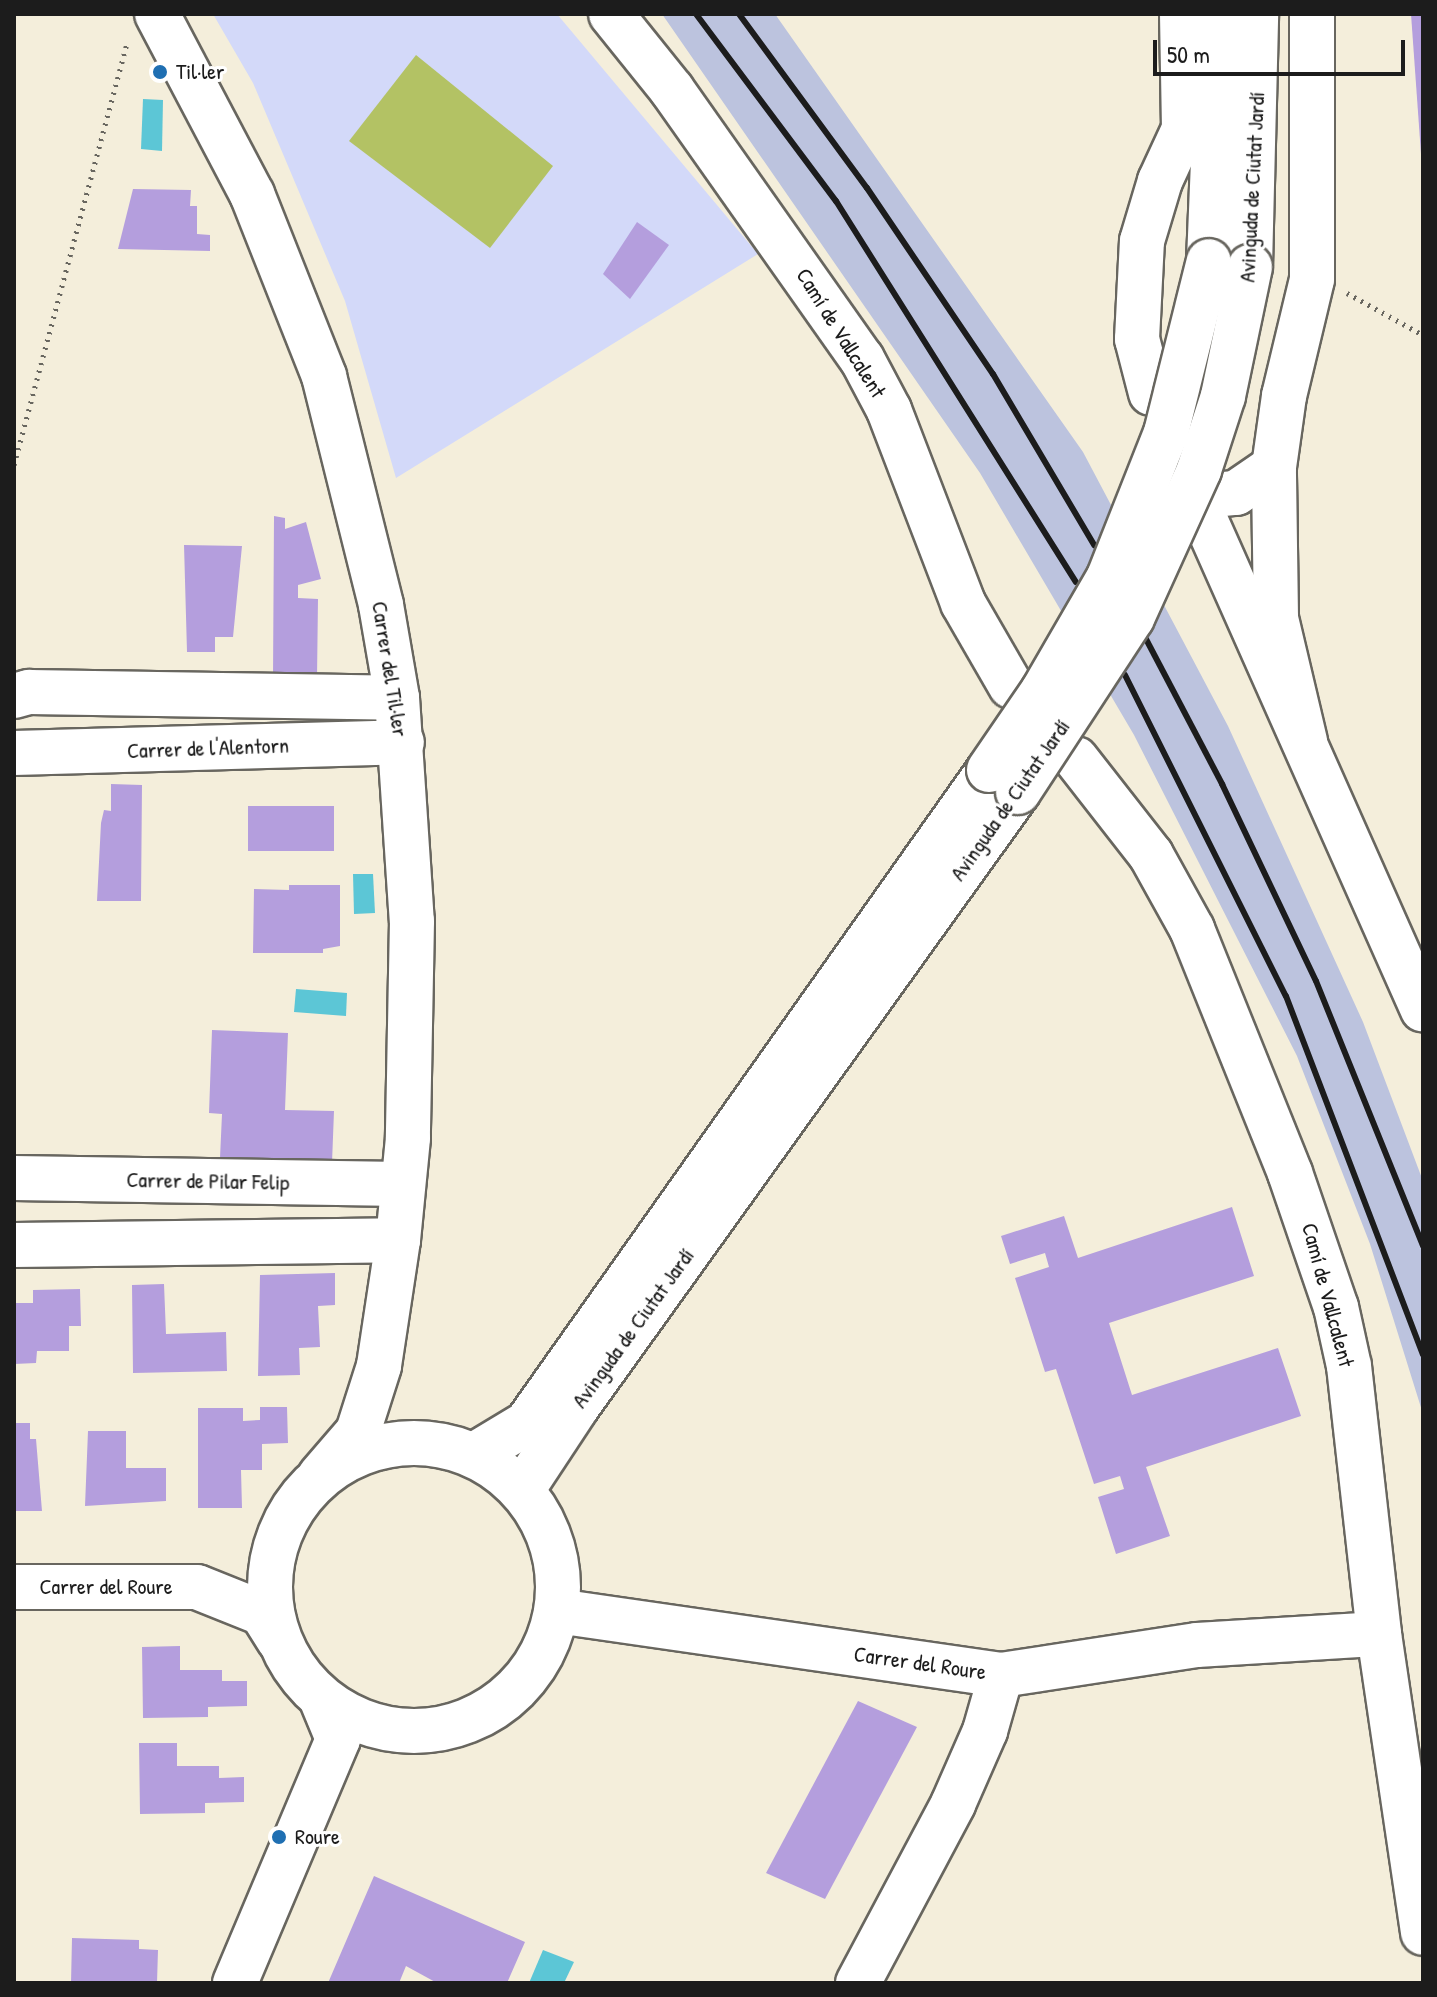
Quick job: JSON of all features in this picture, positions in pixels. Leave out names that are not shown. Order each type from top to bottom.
[{"type":"street","name":"Camí de Vallcalent","points":[[611,14],[672,90],[862,359],[889,410],[963,603],[1011,686]]},
{"type":"street","points":[[1151,393],[1137,339],[1142,241],[1160,181],[1184,129],[1182,14]]},
{"type":"street","name":"Avinguda de Ciutat Jardí","points":[[1219,14],[1229,264]]},
{"type":"street","name":"Avinguda de Ciutat Jardí","points":[[474,1455],[527,1423],[1003,781],[1132,618],[1193,483],[1223,396],[1229,264],[1256,14]]},
{"type":"street","points":[[1305,741],[1276,618],[1274,467],[1284,396],[1312,279],[1312,14]]},
{"type":"street","name":"Carrer del Til·ler","points":[[144,22],[252,194],[324,376],[381,605],[402,742],[412,921],[398,1240],[379,1366],[358,1432],[291,1511],[273,1553],[270,1597],[279,1640]]},
{"type":"street","points":[[1274,467],[1236,493],[1208,506],[1305,741],[1423,1010]]},
{"type":"street","points":[[14,696],[29,692],[397,698]]},
{"type":"street","name":"Carrer de l'Alentorn","points":[[14,753],[402,742]]},
{"type":"street","name":"Camí de Vallcalent","points":[[1076,759],[1151,855],[1192,929],[1311,1230],[1349,1366],[1379,1634],[1423,1933]]},
{"type":"street","name":"Avinguda de Ciutat Jardí","points":[[522,1490],[1003,781]]},
{"type":"street","name":"Carrer de Pilar Felip","points":[[14,1178],[402,1184]]},
{"type":"street","points":[[14,1245],[398,1240]]},
{"type":"street","points":[[379,1366],[396,1409],[427,1443]]},
{"type":"street","points":[[279,1640],[297,1672],[321,1698],[353,1719],[389,1730],[434,1731],[479,1718],[516,1691],[534,1667],[557,1611],[558,1568],[546,1526],[522,1490],[474,1455],[427,1443],[377,1448],[320,1476]]},
{"type":"street","name":"Carrer del Roure","points":[[197,1587],[273,1553]]},
{"type":"street","name":"Carrer del Roure","points":[[14,1587],[197,1587],[262,1613],[279,1640]]},
{"type":"street","name":"Carrer del Roure","points":[[557,1611],[1001,1675],[1197,1645],[1379,1634]]},
{"type":"street","points":[[858,1983],[953,1804],[985,1731],[1001,1675]]},
{"type":"street","points":[[235,1983],[338,1739],[321,1698]]},
{"type":"street","points":[[263,1983],[347,1790],[369,1750],[389,1730]]},
{"type":"path","points":[[14,465],[144,22]]},
{"type":"path","points":[[1312,279],[1361,298],[1423,335]]},
{"type":"shaded area","points":[[213,14],[557,14],[758,254],[396,478],[345,301],[253,83]]},
{"type":"shaded area","points":[[662,14],[775,14],[1083,452],[1228,726],[1363,1022],[1423,1181],[1423,1414],[1370,1244],[1297,1056],[1134,735],[980,473]]},
{"type":"green space","points":[[416,55],[553,166],[490,248],[349,141]]},
{"type":"water","points":[[143,99],[163,100],[162,151],[141,149]]},
{"type":"water","points":[[353,874],[373,874],[375,913],[354,914]]},
{"type":"water","points":[[296,989],[347,993],[346,1016],[294,1012]]},
{"type":"water","points":[[543,1950],[574,1962],[564,1983],[529,1983]]},
{"type":"building","points":[[1411,14],[1423,14],[1423,154],[1421,154]]},
{"type":"building","points":[[133,189],[191,190],[190,206],[197,206],[197,234],[210,235],[210,251],[118,249]]},
{"type":"building","points":[[637,222],[669,245],[630,299],[603,274]]},
{"type":"building","points":[[274,516],[285,518],[285,529],[306,522],[321,579],[298,585],[298,598],[318,599],[317,678],[273,677]]},
{"type":"building","points":[[184,545],[242,546],[233,637],[215,637],[215,652],[187,652]]},
{"type":"building","points":[[111,784],[142,785],[141,901],[97,901],[101,823],[104,810],[111,811]]},
{"type":"building","points":[[248,806],[334,806],[334,851],[248,851]]},
{"type":"building","points":[[289,885],[340,885],[340,946],[323,949],[323,953],[253,953],[254,889],[289,890]]},
{"type":"building","points":[[212,1030],[288,1033],[285,1110],[334,1111],[332,1163],[220,1158],[222,1114],[209,1113]]},
{"type":"building","points":[[1232,1207],[1254,1276],[1109,1323],[1132,1395],[1278,1348],[1301,1416],[1146,1467],[1170,1536],[1116,1554],[1098,1497],[1124,1489],[1120,1476],[1094,1484],[1056,1369],[1045,1372],[1015,1278],[1049,1267],[1045,1253],[1010,1264],[1001,1236],[1064,1216],[1078,1258]]},
{"type":"building","points":[[335,1273],[335,1305],[318,1306],[320,1347],[299,1348],[300,1375],[258,1376],[260,1275]]},
{"type":"building","points":[[164,1284],[166,1334],[226,1332],[227,1371],[133,1373],[132,1285]]},
{"type":"building","points":[[80,1289],[81,1326],[69,1326],[69,1351],[37,1351],[36,1363],[14,1364],[14,1303],[33,1303],[33,1290]]},
{"type":"building","points":[[260,1407],[287,1407],[288,1443],[262,1444],[262,1470],[241,1470],[242,1508],[198,1508],[198,1408],[243,1408],[243,1421],[260,1420]]},
{"type":"building","points":[[14,1423],[30,1423],[30,1439],[36,1439],[42,1511],[14,1511]]},
{"type":"building","points":[[88,1431],[126,1431],[126,1468],[166,1468],[166,1501],[85,1506]]},
{"type":"building","points":[[180,1646],[180,1670],[222,1670],[222,1681],[247,1681],[247,1706],[208,1707],[208,1717],[143,1718],[142,1647]]},
{"type":"building","points":[[858,1701],[917,1727],[825,1899],[766,1873]]},
{"type":"building","points":[[139,1743],[177,1743],[177,1766],[219,1766],[219,1778],[244,1777],[244,1802],[205,1803],[205,1813],[140,1814]]},
{"type":"building","points":[[374,1876],[525,1942],[507,1983],[437,1983],[406,1966],[399,1983],[328,1983]]},
{"type":"building","points":[[72,1938],[139,1940],[139,1949],[158,1950],[157,1983],[71,1983]]},
{"type":"railway","points":[[696,14],[836,201],[1076,582]]},
{"type":"railway","points":[[739,14],[867,188],[993,374],[1094,545]]},
{"type":"railway","points":[[1146,639],[1222,784],[1316,981],[1423,1246]]},
{"type":"railway","points":[[1125,675],[1286,996],[1423,1355]]},
{"type":"place","name":"Til·ler","points":[[160,72]]},
{"type":"place","name":"Roure","points":[[279,1837]]}]
